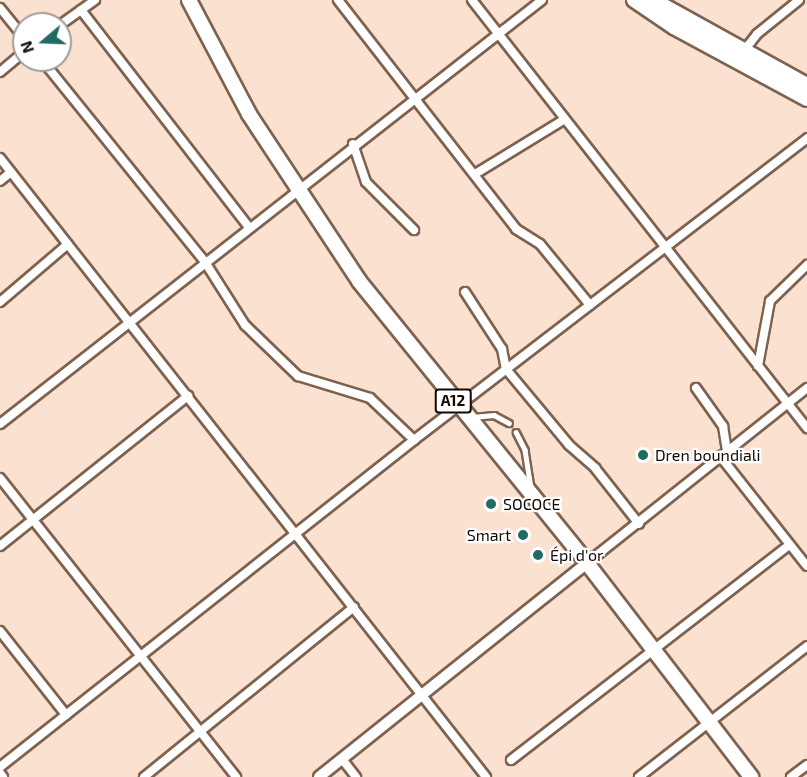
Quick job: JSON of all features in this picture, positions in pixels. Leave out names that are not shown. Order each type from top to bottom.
[{"type":"main road","name":"A12","points":[[189,0],[249,114],[296,190],[359,281],[462,412],[587,563],[751,777]]},
{"type":"main road","points":[[634,0],[740,58],[807,85]]},
{"type":"main road","points":[[653,0],[807,99]]},
{"type":"street","points":[[72,16],[95,0]]},
{"type":"street","points":[[338,0],[516,229],[540,244],[590,305]]},
{"type":"street","points":[[472,0],[807,428]]},
{"type":"street","points":[[0,424],[353,144],[416,100],[542,0]]},
{"type":"street","points":[[740,58],[757,34],[800,0]]},
{"type":"street","points":[[0,8],[12,23]]},
{"type":"street","points":[[81,10],[249,227]]},
{"type":"street","points":[[0,72],[12,62]]},
{"type":"street","points":[[52,72],[205,262],[244,326],[297,376],[370,398],[414,440]]},
{"type":"street","points":[[475,174],[565,119]]},
{"type":"street","points":[[0,767],[414,440],[462,412],[506,369],[666,249],[807,138]]},
{"type":"street","points":[[353,144],[366,182],[414,230]]},
{"type":"street","points":[[0,158],[486,777]]},
{"type":"street","points":[[0,181],[11,172]]},
{"type":"street","points":[[0,302],[68,244]]},
{"type":"street","points":[[758,366],[770,301],[807,265]]},
{"type":"street","points":[[465,292],[502,349],[506,369],[569,445],[595,468],[639,524]]},
{"type":"street","points":[[696,388],[723,426],[724,453],[789,545],[807,566]]},
{"type":"street","points":[[319,777],[807,388]]},
{"type":"street","points":[[0,546],[188,396]]},
{"type":"street","points":[[0,478],[236,777]]},
{"type":"street","points":[[511,760],[651,649],[789,545]]},
{"type":"street","points":[[144,777],[354,608]]},
{"type":"street","points":[[0,631],[66,715]]},
{"type":"street","points":[[639,777],[807,646]]},
{"type":"street","points":[[342,759],[356,777]]},
{"type":"street","points":[[791,777],[807,765]]},
{"type":"street","points":[[0,773],[3,777]]},
{"type":"lane","points":[[462,412],[494,416],[509,423]]},
{"type":"lane","points":[[516,432],[525,450],[532,495]]},
{"type":"place","name":"Dren boundiali","points":[[643,455]]},
{"type":"place","name":"SOCOCE","points":[[491,504]]},
{"type":"place","name":"Smart","points":[[523,535]]},
{"type":"place","name":"Épi d'or","points":[[538,555]]}]
